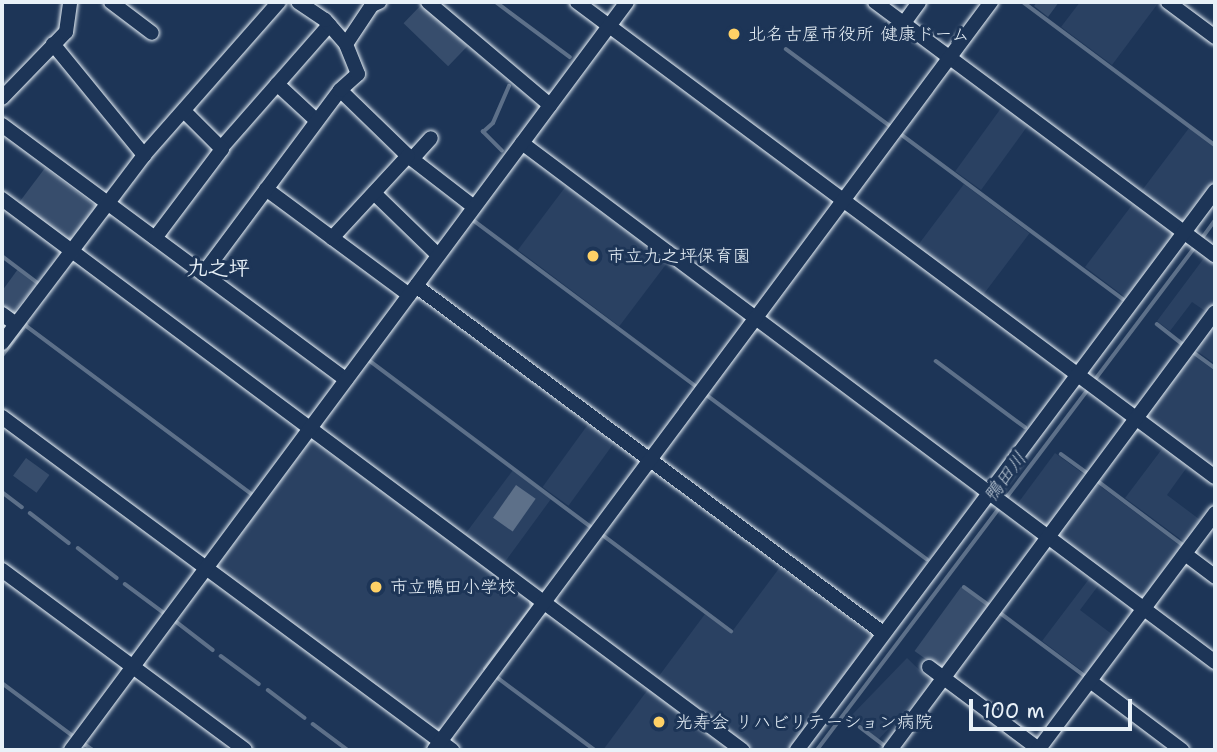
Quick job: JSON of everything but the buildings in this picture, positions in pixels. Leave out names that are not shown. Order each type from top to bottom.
[{"type":"street","points":[[2,98],[66,32],[70,2]]},
{"type":"street","points":[[111,2],[152,33]]},
{"type":"street","points":[[2,343],[144,155],[185,112],[279,2]]},
{"type":"street","points":[[203,274],[340,90],[358,74],[346,44],[329,24],[299,2]]},
{"type":"street","points":[[346,44],[372,5],[379,2]]},
{"type":"street","points":[[428,2],[550,105]]},
{"type":"street","points":[[577,2],[1215,477]]},
{"type":"street","points":[[71,750],[627,2]]},
{"type":"street","points":[[875,2],[1210,251]]},
{"type":"street","points":[[904,23],[919,2]]},
{"type":"street","points":[[2,417],[442,747],[544,603],[652,461],[842,198],[991,2]]},
{"type":"street","points":[[1168,2],[1215,37]]},
{"type":"street","points":[[155,238],[221,148],[329,24]]},
{"type":"street","points":[[53,44],[144,155]]},
{"type":"street","points":[[277,84],[317,121]]},
{"type":"street","points":[[340,90],[410,157],[474,207]]},
{"type":"street","points":[[185,112],[221,148]]},
{"type":"street","points":[[2,125],[346,380]]},
{"type":"street","points":[[332,239],[374,193],[431,138]]},
{"type":"street","points":[[522,143],[1215,662]]},
{"type":"street","points":[[266,189],[332,239],[412,291],[652,461],[883,633]]},
{"type":"street","points":[[797,750],[1187,234],[1215,191]]},
{"type":"street","points":[[374,193],[439,255]]},
{"type":"street","points":[[2,199],[742,750]]},
{"type":"street","points":[[890,750],[1215,312]]},
{"type":"street","points":[[2,314],[16,324]]},
{"type":"street","points":[[929,667],[1039,750],[1215,513]]},
{"type":"street","points":[[1185,554],[1215,577]]},
{"type":"street","points":[[2,570],[245,750]]},
{"type":"street","points":[[1090,681],[1182,750]]},
{"type":"shaded area","points":[[1037,2],[1059,2],[1048,17],[1034,6]]},
{"type":"shaded area","points":[[1080,2],[1159,2],[1112,65],[1061,27]]},
{"type":"shaded area","points":[[423,3],[468,46],[448,66],[404,23]]},
{"type":"shaded area","points":[[1004,104],[1030,123],[981,190],[955,171]]},
{"type":"shaded area","points":[[1189,128],[1215,148],[1215,180],[1180,222],[1140,193]]},
{"type":"shaded area","points":[[45,168],[96,207],[69,242],[18,204]]},
{"type":"shaded area","points":[[964,184],[1029,233],[981,298],[915,249]]},
{"type":"shaded area","name":"市立九之坪保育園","points":[[566,186],[667,262],[619,326],[518,250]]},
{"type":"shaded area","points":[[1135,201],[1173,230],[1173,235],[1126,298],[1085,267]]},
{"type":"shaded area","points":[[1207,254],[1215,260],[1215,304],[1208,313],[1192,302],[1170,331],[1157,321]]},
{"type":"shaded area","points":[[18,269],[37,284],[11,315],[2,308],[2,291]]},
{"type":"shaded area","points":[[1215,321],[1215,364],[1194,349]]},
{"type":"shaded area","points":[[1191,353],[1215,371],[1215,472],[1145,419]]},
{"type":"shaded area","points":[[589,423],[615,442],[568,506],[543,487]]},
{"type":"shaded area","name":"市立鴨田小学校","points":[[311,440],[457,545],[513,470],[551,499],[496,574],[531,600],[531,607],[439,731],[433,732],[216,568]]},
{"type":"shaded area","points":[[1165,445],[1190,463],[1167,495],[1203,522],[1187,544],[1125,498]]},
{"type":"shaded area","points":[[1055,453],[1088,477],[1050,528],[1044,528],[1015,507]]},
{"type":"shaded area","points":[[26,458],[49,475],[37,493],[13,476]]},
{"type":"shaded area","points":[[1096,483],[1185,549],[1142,600],[1060,538],[1058,533]]},
{"type":"shaded area","points":[[516,485],[536,499],[513,532],[493,518]]},
{"type":"shaded area","points":[[780,567],[875,638],[791,750],[753,750],[656,680],[705,614],[731,633]]},
{"type":"shaded area","points":[[1092,575],[1101,582],[1080,610],[1117,638],[1089,676],[1042,641]]},
{"type":"shaded area","points":[[961,587],[990,608],[944,672],[915,651]]},
{"type":"shaded area","points":[[907,658],[933,683],[877,741],[851,716]]},
{"type":"shaded area","name":"光寿会 リハビリテーション病院","points":[[649,688],[732,750],[603,750]]},
{"type":"waterway","points":[[496,2],[570,57]]},
{"type":"waterway","points":[[1023,2],[1215,145]]},
{"type":"waterway","points":[[786,49],[890,126]]},
{"type":"waterway","points":[[502,151],[483,132],[493,123],[509,86]]},
{"type":"waterway","points":[[902,135],[1123,299]]},
{"type":"waterway","points":[[473,220],[697,387]]},
{"type":"waterway","name":"鴨田川","points":[[1200,241],[1215,220]]},
{"type":"waterway","name":"鴨田川","points":[[1094,381],[1195,247]]},
{"type":"waterway","points":[[2,256],[38,283]]},
{"type":"waterway","points":[[1157,324],[1183,344]]},
{"type":"waterway","points":[[2,356],[25,325],[252,494]]},
{"type":"waterway","points":[[1193,352],[1215,368]]},
{"type":"waterway","points":[[370,361],[591,527]]},
{"type":"waterway","points":[[936,361],[1025,427]]},
{"type":"waterway","name":"鴨田川","points":[[1004,501],[1090,387]]},
{"type":"waterway","points":[[708,396],[927,559]]},
{"type":"waterway","points":[[1061,454],[1086,472]]},
{"type":"waterway","points":[[1099,482],[1182,544]]},
{"type":"waterway","points":[[2,492],[22,507]]},
{"type":"waterway","name":"鴨田川","points":[[817,750],[1000,507]]},
{"type":"waterway","points":[[30,513],[69,543]]},
{"type":"waterway","points":[[604,536],[731,631]]},
{"type":"waterway","points":[[78,548],[117,578]]},
{"type":"waterway","points":[[125,584],[164,613]]},
{"type":"waterway","points":[[964,587],[989,605]]},
{"type":"waterway","points":[[485,669],[532,607],[530,599]]},
{"type":"waterway","points":[[999,612],[1085,676]]},
{"type":"waterway","points":[[174,620],[213,650]]},
{"type":"waterway","points":[[221,656],[259,684]]},
{"type":"waterway","points":[[498,678],[595,750]]},
{"type":"waterway","points":[[2,683],[73,736]]},
{"type":"waterway","points":[[268,690],[305,718]]},
{"type":"waterway","points":[[313,724],[348,750]]},
{"type":"waterway","points":[[860,727],[884,745]]},
{"type":"waterway","points":[[83,743],[93,750]]},
{"type":"place","name":"北名古屋市役所 健康ドーム","points":[[734,34]]},
{"type":"place","name":"市立九之坪保育園","points":[[593,256]]},
{"type":"place","name":"市立鴨田小学校","points":[[376,587]]},
{"type":"place","name":"光寿会 リハビリテーション病院","points":[[659,722]]},
{"type":"district","name":"九之坪","points":[[218,268]]}]
